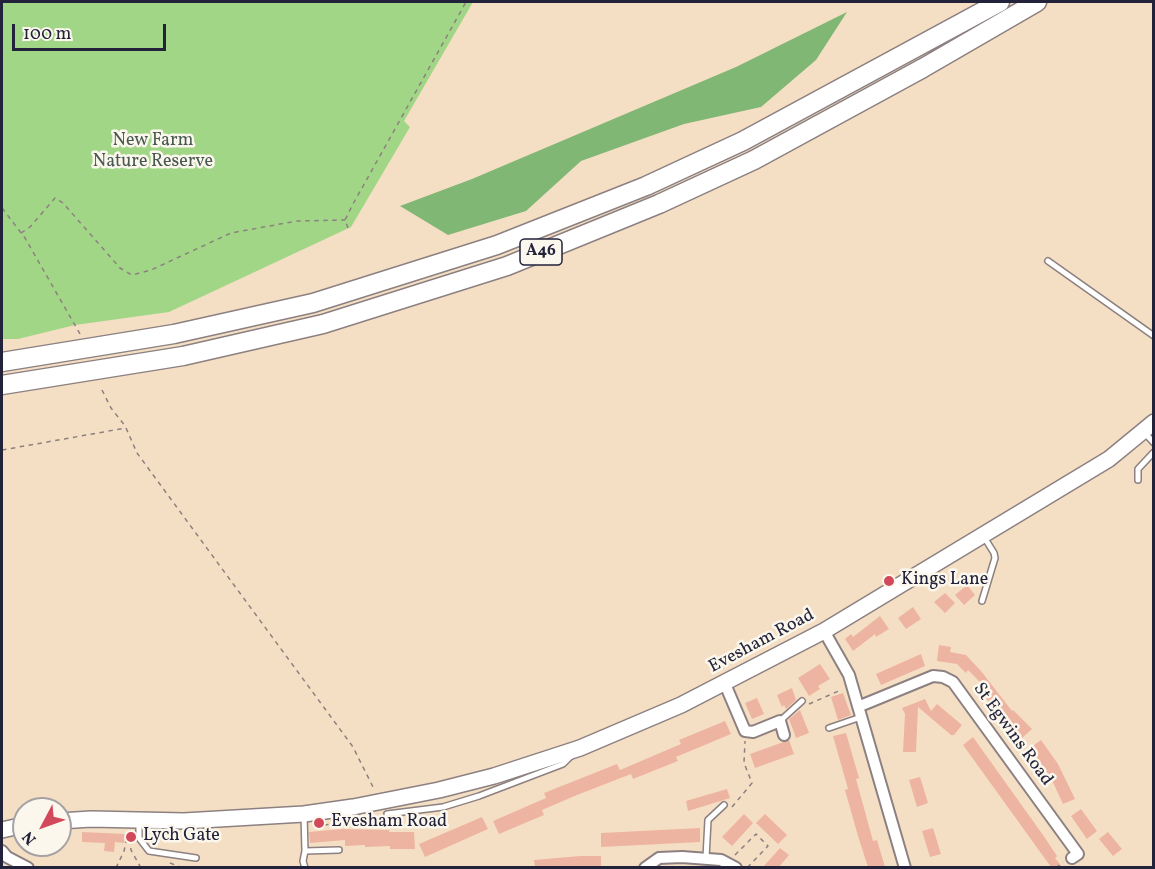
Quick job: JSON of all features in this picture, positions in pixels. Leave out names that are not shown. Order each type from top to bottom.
[{"type":"highway","name":"A46","points":[[2,362],[174,334],[313,303],[497,245],[646,186],[743,141],[1000,2]]},
{"type":"highway","name":"A46","points":[[2,385],[183,356],[322,324],[507,266],[659,204],[754,160],[923,68],[1037,2]]},
{"type":"main road","name":"Evesham Road","points":[[72,821],[305,820],[384,812],[439,790],[494,776],[580,748],[638,725],[725,684],[824,631],[1109,459],[1148,426]]},
{"type":"street","points":[[824,631],[845,665],[853,686],[905,867]]},
{"type":"street","name":"St Egwins Road","points":[[861,711],[933,676],[943,677],[953,682],[1078,854],[1072,858]]},
{"type":"street","points":[[725,684],[745,731],[753,732],[780,721],[784,735]]},
{"type":"street","points":[[2,851],[8,857],[28,867]]},
{"type":"street","points":[[645,867],[659,858],[706,858],[732,865]]},
{"type":"lane","points":[[1048,261],[1154,336]]},
{"type":"lane","points":[[1148,426],[1154,443]]},
{"type":"lane","points":[[1138,480],[1137,469],[1154,452]]},
{"type":"lane","points":[[982,601],[995,558],[983,536]]},
{"type":"lane","points":[[780,721],[801,701]]},
{"type":"lane","points":[[829,728],[861,711]]},
{"type":"lane","points":[[384,812],[443,807],[563,764],[580,748]]},
{"type":"lane","points":[[439,790],[443,807]]},
{"type":"lane","points":[[706,858],[708,820],[724,805]]},
{"type":"lane","points":[[133,820],[138,838],[149,851],[196,858]]},
{"type":"lane","points":[[305,820],[303,861],[306,867]]},
{"type":"lane","points":[[305,851],[339,850]]},
{"type":"path","points":[[348,228],[345,220],[466,2]]},
{"type":"path","points":[[21,233],[30,227],[55,198],[71,211],[120,268],[132,275],[151,270],[231,233],[297,221],[345,220]]},
{"type":"path","points":[[2,208],[21,233],[82,338]]},
{"type":"path","points":[[102,390],[111,408],[126,428],[137,453],[353,747],[370,776],[384,812],[305,820]]},
{"type":"path","points":[[2,450],[126,428]]},
{"type":"path","points":[[789,711],[853,686]]},
{"type":"path","points":[[727,812],[753,783],[743,757],[745,731]]},
{"type":"path","points":[[116,867],[124,851],[133,820]]},
{"type":"path","points":[[732,865],[756,834],[768,846],[747,867]]},
{"type":"path","points":[[169,867],[170,863]]},
{"type":"green space","name":"New Farm Nature Reserve","points":[[2,2],[473,2],[404,121],[410,127],[351,227],[169,312],[75,325],[18,339],[2,339]]},
{"type":"green space","points":[[847,12],[816,60],[761,107],[684,124],[581,161],[526,211],[448,235],[400,206],[472,179],[736,67]]},
{"type":"building","points":[[967,585],[975,595],[964,605],[955,595]]},
{"type":"building","points":[[945,593],[955,603],[945,613],[934,602]]},
{"type":"building","points":[[913,607],[921,619],[906,629],[898,618]]},
{"type":"building","points":[[880,616],[889,629],[876,637],[875,634],[853,651],[845,639],[851,634],[853,637]]},
{"type":"building","points":[[939,645],[951,647],[950,652],[966,655],[1012,711],[1032,729],[1022,738],[996,711],[977,687],[982,684],[968,670],[966,673],[957,664],[937,661]]},
{"type":"building","points":[[921,654],[925,666],[881,685],[876,674]]},
{"type":"building","points":[[820,664],[830,679],[818,686],[820,689],[809,696],[798,678]]},
{"type":"building","points":[[792,688],[796,700],[786,709],[784,705],[782,707],[777,695]]},
{"type":"building","points":[[843,693],[851,715],[838,720],[831,697]]},
{"type":"building","points":[[757,698],[764,714],[752,719],[745,703]]},
{"type":"building","points":[[925,699],[931,711],[937,704],[962,725],[954,735],[951,735],[918,707],[916,752],[903,752],[905,714],[902,708]]},
{"type":"building","points":[[800,710],[809,733],[796,738],[789,719]]},
{"type":"building","points":[[725,721],[731,734],[676,757],[678,761],[633,779],[631,774],[577,795],[542,810],[544,815],[499,834],[493,821],[546,798],[544,793],[617,764],[620,770],[681,744],[679,740]]},
{"type":"building","points":[[846,733],[873,841],[877,840],[885,867],[868,867],[858,836],[833,736]]},
{"type":"building","points":[[973,737],[1043,835],[1062,867],[1051,867],[963,745]]},
{"type":"building","points":[[789,740],[794,754],[755,768],[750,754]]},
{"type":"building","points":[[1041,740],[1058,764],[1075,799],[1063,804],[1051,778],[1030,748]]},
{"type":"building","points":[[920,777],[928,803],[917,807],[909,780]]},
{"type":"building","points":[[727,789],[730,798],[688,811],[686,801]]},
{"type":"building","points":[[1081,809],[1097,831],[1087,839],[1071,816]]},
{"type":"building","points":[[744,814],[753,823],[732,846],[722,837]]},
{"type":"building","points":[[765,814],[787,835],[778,844],[756,823]]},
{"type":"building","points":[[482,817],[488,829],[425,857],[419,844]]},
{"type":"building","points":[[700,828],[700,842],[601,847],[601,833]]},
{"type":"building","points":[[933,828],[941,854],[930,857],[922,831]]},
{"type":"building","points":[[342,829],[414,832],[415,849],[390,849],[390,846],[345,846],[345,840],[310,843],[309,832]]},
{"type":"building","points":[[82,832],[125,834],[124,843],[115,842],[114,852],[104,851],[105,843],[82,842]]},
{"type":"building","points":[[1108,832],[1122,849],[1113,856],[1099,839]]},
{"type":"building","points":[[780,848],[789,855],[779,867],[763,867]]},
{"type":"building","points":[[601,856],[601,867],[535,867],[534,860]]},
{"type":"place","name":"Kings Lane","points":[[889,581]]},
{"type":"place","name":"Evesham Road","points":[[319,823]]},
{"type":"place","name":"Lych Gate","points":[[131,837]]}]
